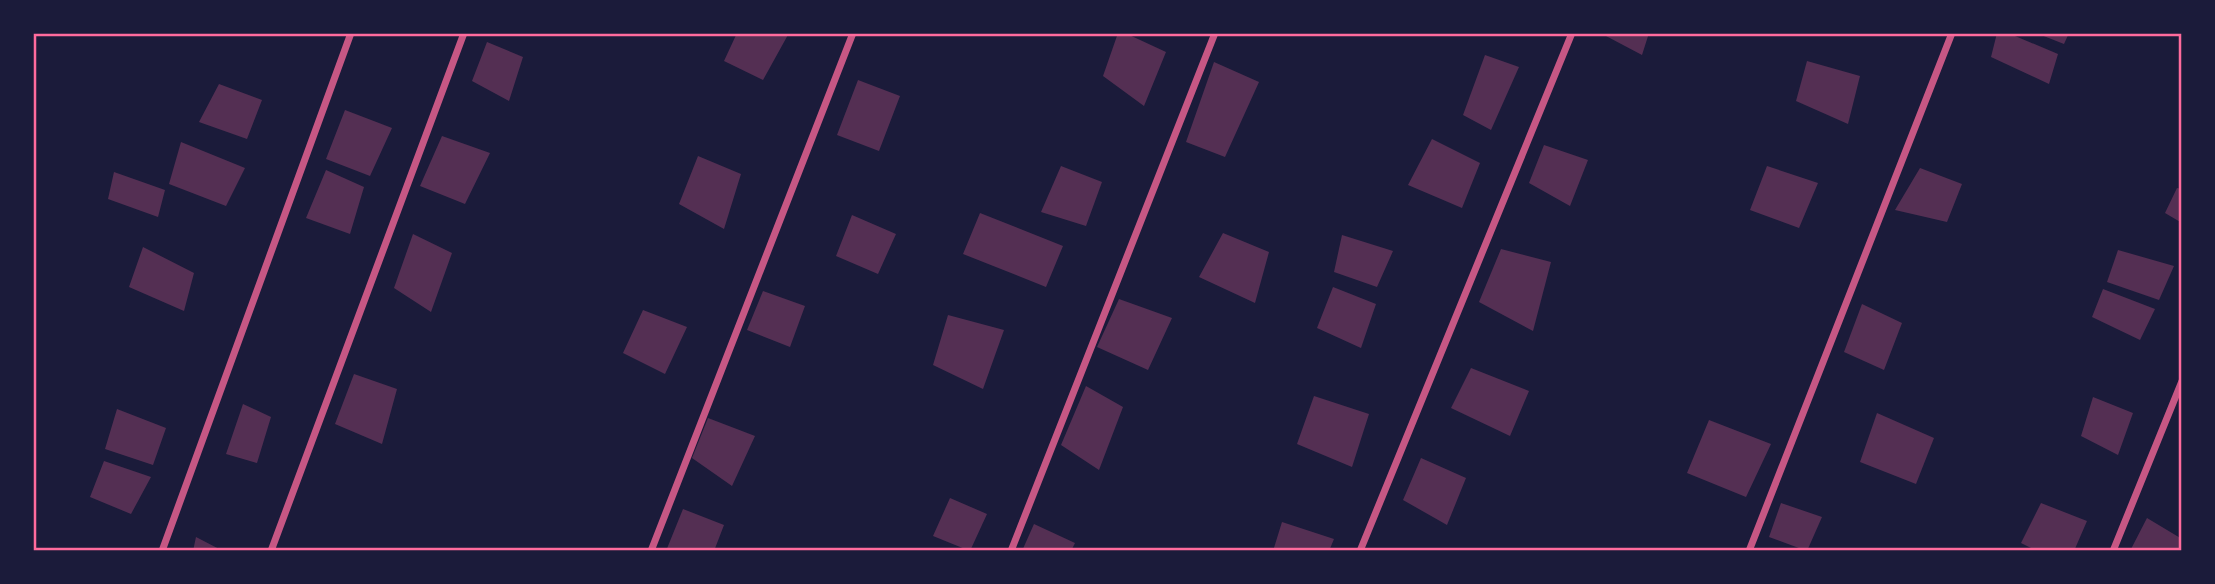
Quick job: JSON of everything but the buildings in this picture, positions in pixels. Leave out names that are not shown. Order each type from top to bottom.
[{"type":"street","points":[[162,551],[351,33]]},
{"type":"street","points":[[271,551],[464,33]]},
{"type":"street","points":[[651,551],[853,33]]},
{"type":"street","points":[[1011,551],[1215,33]]},
{"type":"street","points":[[1360,551],[1572,33]]},
{"type":"street","points":[[1749,551],[1952,33]]},
{"type":"street","points":[[2113,551],[2182,381]]}]
